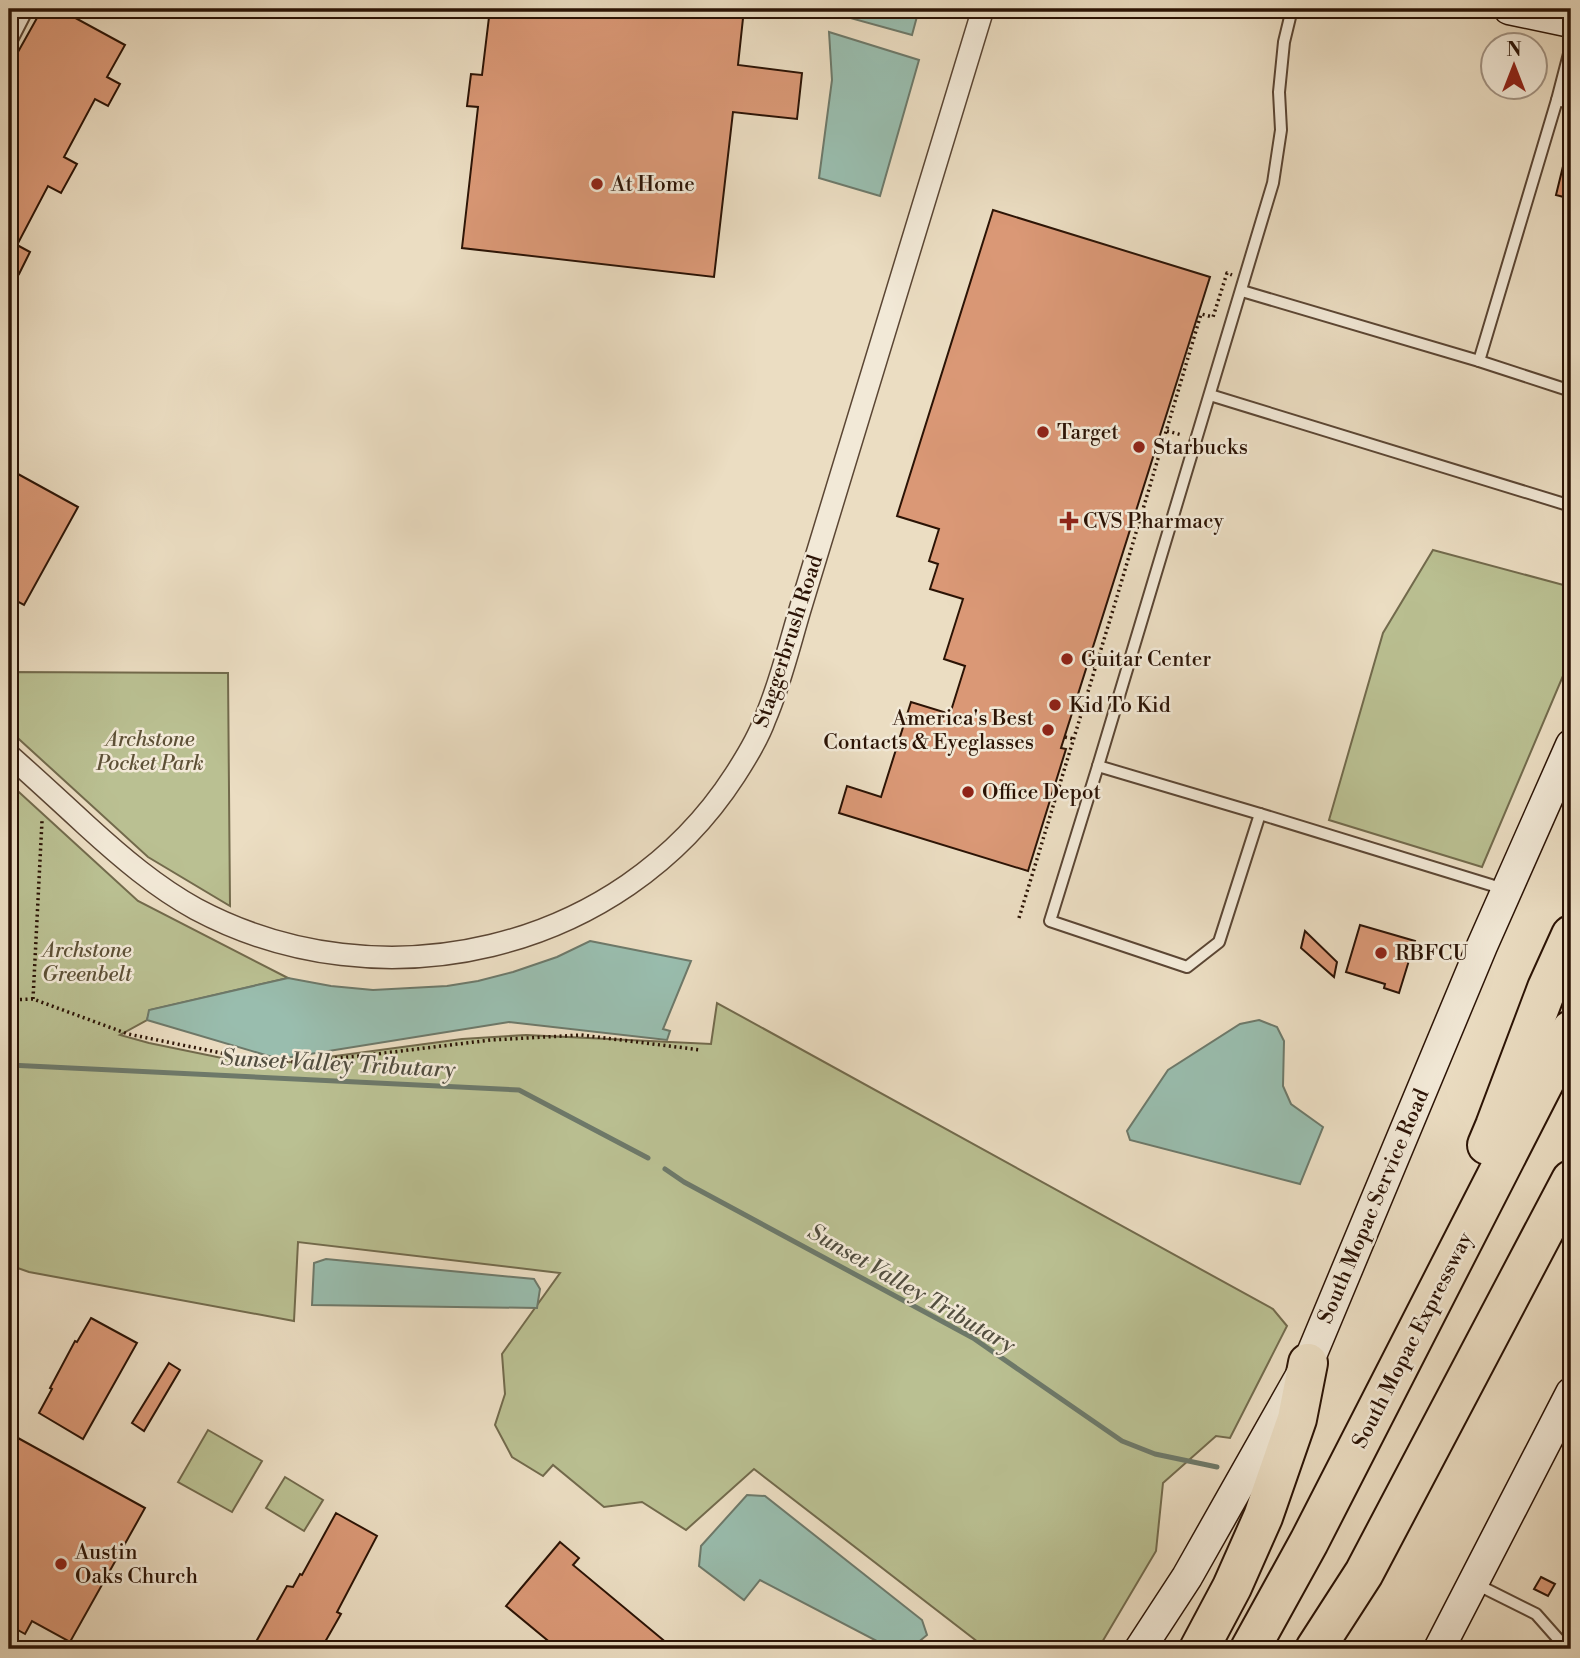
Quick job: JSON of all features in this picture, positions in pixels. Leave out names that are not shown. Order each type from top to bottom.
[{"type":"highway","points":[[1401,1361],[1439,1244],[1495,1126],[1547,988],[1571,935]]},
{"type":"highway","name":"South Mopac Expressway","points":[[1250,1649],[1309,1542],[1571,1030]]},
{"type":"highway","points":[[1315,1649],[1364,1573],[1571,1180]]},
{"type":"highway","points":[[1544,1235],[1571,1201]]},
{"type":"highway","points":[[1199,1649],[1232,1587],[1263,1517],[1297,1419],[1308,1363]]},
{"type":"main road","points":[[1508,9],[1571,22]]},
{"type":"main road","name":"South Mopac Service Road","points":[[1140,1649],[1187,1577],[1308,1363],[1507,890],[1571,745]]},
{"type":"main road","points":[[1438,1649],[1571,1393]]},
{"type":"street","name":"Staggerbrush Road","points":[[9,755],[104,841],[145,876],[170,893],[254,935],[314,951],[400,958],[490,947],[575,916],[612,895],[657,862],[697,824],[716,800],[734,776],[765,720],[783,670],[983,9]]},
{"type":"lane","points":[[9,46],[28,9]]},
{"type":"lane","points":[[1260,814],[1219,942],[1187,967],[1050,921],[1273,183],[1281,130],[1279,92],[1284,42],[1293,9]]},
{"type":"lane","points":[[1479,361],[1571,46]]},
{"type":"lane","points":[[1557,100],[1571,103]]},
{"type":"lane","points":[[1242,291],[1571,391]]},
{"type":"lane","points":[[1210,395],[1571,506]]},
{"type":"lane","points":[[1098,766],[1507,890]]},
{"type":"lane","points":[[1473,1583],[1535,1614],[1567,1649]]},
{"type":"path","points":[[1019,918],[1201,314],[1213,317],[1227,273],[1245,278]]},
{"type":"path","points":[[1167,431],[1182,435]]},
{"type":"path","points":[[1142,495],[1148,496]]},
{"type":"path","points":[[1087,665],[1096,667]]},
{"type":"path","points":[[1073,710],[1082,713]]},
{"type":"path","points":[[1065,737],[1074,739]]},
{"type":"path","points":[[33,999],[41,821]]},
{"type":"path","points":[[9,1000],[33,999],[128,1034],[279,1063],[491,1040],[581,1035],[701,1050]]},
{"type":"green space","points":[[1433,550],[1571,587],[1571,657],[1482,867],[1329,820],[1383,633]]},
{"type":"green space","name":"Archstone Pocket Park","points":[[9,672],[228,673],[230,906],[148,857],[9,730]]},
{"type":"green space","name":"Archstone Greenbelt","points":[[9,783],[138,901],[288,978],[150,1010],[147,1020],[120,1035],[261,1066],[462,1039],[526,1035],[711,1044],[717,1003],[1273,1309],[1287,1326],[1230,1438],[1216,1436],[1163,1483],[1156,1551],[1098,1649],[987,1649],[754,1469],[686,1530],[642,1502],[604,1507],[553,1465],[543,1476],[512,1457],[495,1425],[505,1394],[502,1354],[560,1273],[298,1242],[294,1321],[29,1272],[9,1265]]},
{"type":"green space","points":[[208,1430],[262,1461],[232,1512],[178,1482]]},
{"type":"green space","points":[[285,1477],[323,1500],[304,1531],[266,1508]]},
{"type":"shaded area","points":[[841,9],[919,9],[912,35],[843,16]]},
{"type":"shaded area","points":[[829,32],[919,60],[880,196],[819,178],[832,80]]},
{"type":"shaded area","points":[[590,941],[691,961],[663,1029],[670,1031],[667,1040],[509,1022],[279,1059],[147,1020],[149,1010],[288,978],[373,990],[447,986],[478,981],[557,957]]},
{"type":"shaded area","points":[[1259,1020],[1277,1027],[1284,1041],[1283,1086],[1291,1104],[1323,1127],[1300,1184],[1130,1140],[1127,1131],[1168,1070],[1240,1024]]},
{"type":"shaded area","points":[[326,1259],[534,1279],[540,1289],[537,1308],[312,1305],[314,1263]]},
{"type":"shaded area","points":[[747,1495],[765,1496],[922,1620],[927,1635],[910,1649],[892,1649],[760,1580],[744,1600],[699,1566],[701,1546]]},
{"type":"building","points":[[42,9],[59,9],[125,45],[107,77],[120,84],[108,106],[95,99],[64,157],[77,164],[61,193],[48,186],[17,245],[30,252],[19,274],[9,268],[9,68]]},
{"type":"building","name":"At Home","points":[[490,9],[744,9],[738,65],[802,73],[797,119],[733,112],[714,277],[462,248],[478,107],[467,106],[471,74],[482,75]]},
{"type":"building","points":[[1566,154],[1571,155],[1571,199],[1556,195]]},
{"type":"building","name":"Target","points":[[993,210],[1210,277],[1061,748],[1066,749],[1028,871],[839,813],[847,786],[881,797],[911,702],[950,714],[965,666],[944,659],[963,599],[930,589],[938,564],[929,561],[939,529],[897,516]]},
{"type":"building","points":[[18,474],[78,507],[24,605],[9,597],[9,491]]},
{"type":"building","name":"RBFCU","points":[[1360,925],[1415,941],[1399,993],[1384,988],[1385,984],[1346,972]]},
{"type":"building","points":[[1305,931],[1337,962],[1334,977],[1301,948]]},
{"type":"building","points":[[91,1318],[137,1343],[83,1439],[39,1413],[75,1341],[77,1342]]},
{"type":"building","points":[[169,1363],[180,1370],[144,1431],[132,1423]]},
{"type":"building","name":"Austin Oaks Church","points":[[18,1438],[145,1508],[70,1642],[32,1621],[25,1634],[9,1625],[9,1454]]},
{"type":"building","points":[[336,1513],[377,1536],[337,1612],[341,1614],[321,1649],[252,1649],[287,1586],[293,1587],[300,1574],[302,1575]]},
{"type":"building","points":[[560,1542],[579,1558],[573,1565],[674,1649],[558,1649],[506,1606]]},
{"type":"building","points":[[1541,1577],[1555,1584],[1548,1596],[1534,1589]]},
{"type":"waterway","name":"Sunset Valley Tributary","points":[[9,1065],[519,1090],[648,1158]]},
{"type":"waterway","name":"Sunset Valley Tributary","points":[[665,1169],[684,1182],[973,1338],[1122,1441],[1155,1454],[1217,1467]]},
{"type":"place","name":"At Home","points":[[597,184]]},
{"type":"place","name":"Target","points":[[1043,432]]},
{"type":"place","name":"Starbucks","points":[[1139,447]]},
{"type":"place","name":"CVS Pharmacy","points":[[1069,521]]},
{"type":"place","name":"Guitar Center","points":[[1067,659]]},
{"type":"place","name":"Kid To Kid","points":[[1055,705]]},
{"type":"place","name":"America's Best Contacts & Eyeglasses","points":[[1048,730]]},
{"type":"place","name":"Office Depot","points":[[968,792]]},
{"type":"place","name":"RBFCU","points":[[1381,953]]},
{"type":"place","name":"Austin Oaks Church","points":[[61,1564]]}]
